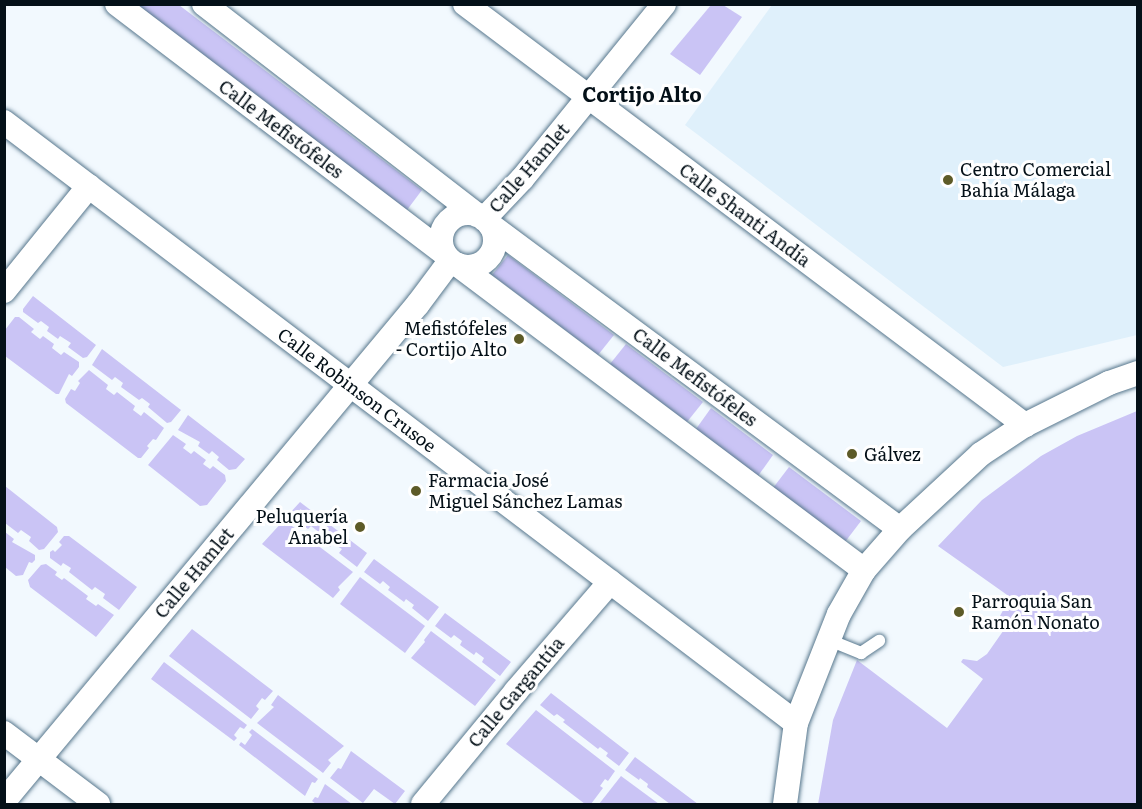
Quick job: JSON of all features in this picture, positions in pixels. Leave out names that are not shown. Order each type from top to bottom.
[{"type":"street","name":"Calle Mefistófeles","points":[[117,4],[451,260],[864,570]]},
{"type":"street","name":"Calle Mefistófeles","points":[[204,4],[484,219],[900,529]]},
{"type":"street","name":"Calle Shanti Andía","points":[[465,4],[1025,425]]},
{"type":"street","name":"Calle Hamlet","points":[[484,219],[522,179],[664,4]]},
{"type":"street","name":"Calle Robinson Crusoe","points":[[4,122],[796,723]]},
{"type":"street","points":[[4,291],[89,186]]},
{"type":"street","points":[[466,213],[484,219],[494,243],[491,253],[477,266],[451,260],[442,232],[447,223],[456,216],[466,213]]},
{"type":"street","name":"Calle Hamlet","points":[[4,801],[418,304],[451,260]]},
{"type":"street","points":[[785,804],[796,723],[839,614],[864,570],[900,529],[981,454],[1025,425],[1109,383],[1137,373]]},
{"type":"street","name":"Calle Gargantúa","points":[[423,804],[610,582]]},
{"type":"street","points":[[4,733],[98,804]]},
{"type":"lane","points":[[828,640],[861,653],[879,640]]},
{"type":"shaded area","points":[[138,5],[179,5],[422,190],[407,210]]},
{"type":"shaded area","points":[[711,5],[723,5],[742,17],[700,75],[670,54]]},
{"type":"shaded area","name":"Centro Comercial Bahía Málaga","points":[[772,5],[1137,5],[1137,335],[1003,367],[685,125]]},
{"type":"shaded area","points":[[508,255],[614,335],[598,355],[492,275]]},
{"type":"shaded area","points":[[33,296],[96,345],[87,357],[83,358],[68,347],[71,343],[60,336],[58,339],[47,331],[49,327],[41,321],[38,323],[23,312]]},
{"type":"shaded area","points":[[15,317],[19,317],[34,329],[31,332],[40,339],[43,336],[54,344],[52,348],[61,355],[64,352],[79,362],[79,367],[72,376],[69,374],[59,394],[5,356],[5,330]]},
{"type":"shaded area","points":[[626,344],[703,402],[687,422],[610,364]]},
{"type":"shaded area","points":[[102,349],[181,410],[171,422],[167,423],[148,407],[150,404],[142,398],[139,400],[121,387],[123,383],[115,377],[112,380],[92,365]]},
{"type":"shaded area","points":[[89,370],[108,385],[106,389],[114,395],[117,392],[135,406],[133,410],[141,416],[144,412],[164,428],[156,440],[153,439],[147,446],[149,448],[141,458],[66,403],[65,399],[71,389],[75,391],[80,383],[78,381]]},
{"type":"shaded area","points":[[711,408],[773,455],[758,476],[696,429]]},
{"type":"shaded area","points":[[1137,411],[1137,804],[818,804],[833,720],[857,660],[947,728],[983,679],[961,662],[963,659],[977,661],[987,654],[1008,624],[1000,616],[1010,597],[938,546],[982,500],[1041,456],[1077,436]]},
{"type":"shaded area","points":[[188,415],[245,459],[236,469],[229,470],[217,460],[219,457],[212,451],[209,454],[198,446],[200,442],[178,430]]},
{"type":"shaded area","points":[[173,435],[186,444],[183,448],[191,454],[194,451],[206,460],[203,464],[210,469],[213,466],[225,475],[226,481],[207,505],[200,506],[148,465]]},
{"type":"shaded area","points":[[789,467],[861,521],[845,542],[773,488]]},
{"type":"shaded area","points":[[5,486],[57,527],[58,532],[44,549],[39,550],[29,541],[31,537],[21,530],[18,533],[5,523]]},
{"type":"shaded area","points":[[300,502],[367,553],[357,567],[339,553],[342,549],[333,544],[330,547],[318,537],[320,533],[311,526],[308,529],[289,514]]},
{"type":"shaded area","points":[[284,520],[353,572],[338,587],[340,590],[333,598],[262,544]]},
{"type":"shaded area","points":[[5,532],[14,539],[12,542],[35,555],[35,560],[32,563],[29,562],[23,575],[16,576],[5,567]]},
{"type":"shaded area","points":[[64,536],[69,536],[137,587],[119,610],[103,598],[105,594],[95,587],[92,590],[69,572],[71,568],[63,563],[61,566],[50,558],[50,552],[53,550],[55,552],[62,545],[59,542]]},
{"type":"shaded area","points":[[374,559],[439,607],[428,621],[412,608],[414,605],[406,599],[404,602],[388,590],[390,587],[383,581],[380,584],[364,572]]},
{"type":"shaded area","points":[[46,564],[57,572],[55,575],[62,580],[64,578],[88,596],[86,599],[114,615],[96,637],[30,587],[28,580],[41,565]]},
{"type":"shaded area","points":[[360,577],[425,626],[405,653],[340,604]]},
{"type":"shaded area","points":[[445,613],[511,662],[500,676],[482,662],[484,658],[476,652],[474,655],[460,645],[462,641],[454,635],[451,638],[435,626]]},
{"type":"shaded area","points":[[192,629],[273,691],[265,700],[262,698],[256,706],[259,709],[251,719],[169,656]]},
{"type":"shaded area","points":[[431,631],[496,680],[475,706],[411,658]]},
{"type":"shaded area","points":[[164,662],[247,725],[244,729],[240,727],[234,735],[237,738],[234,741],[151,679]]},
{"type":"shaded area","points":[[551,693],[629,753],[619,766],[606,756],[608,753],[600,747],[598,749],[563,722],[565,720],[557,714],[554,716],[540,705]]},
{"type":"shaded area","points":[[278,695],[344,746],[328,760],[331,763],[323,773],[257,723],[274,707],[271,705]]},
{"type":"shaded area","points":[[536,710],[615,771],[608,781],[605,779],[600,786],[603,788],[591,804],[585,804],[506,744]]},
{"type":"shaded area","points":[[252,729],[318,779],[315,783],[312,782],[305,796],[239,745],[241,742],[245,745],[252,735],[249,732]]},
{"type":"shaded area","points":[[351,751],[405,791],[395,804],[374,789],[363,803],[330,778],[338,768],[341,769]]},
{"type":"shaded area","points":[[635,757],[698,804],[670,804],[647,787],[648,784],[625,770]]},
{"type":"shaded area","points":[[621,776],[659,804],[599,804]]},
{"type":"shaded area","points":[[325,784],[352,804],[316,804],[312,801],[315,797],[318,798]]},
{"type":"place","name":"Centro Comercial Bahía Málaga","points":[[948,180]]},
{"type":"place","name":"Mefistófeles - Cortijo Alto","points":[[519,339]]},
{"type":"place","name":"Gálvez","points":[[852,454]]},
{"type":"place","name":"Farmacia José Miguel Sánchez Lamas","points":[[416,491]]},
{"type":"place","name":"Peluquería Anabel","points":[[360,527]]},
{"type":"place","name":"Parroquia San Ramón Nonato","points":[[959,612]]},
{"type":"district","name":"Cortijo Alto","points":[[642,93]]}]
